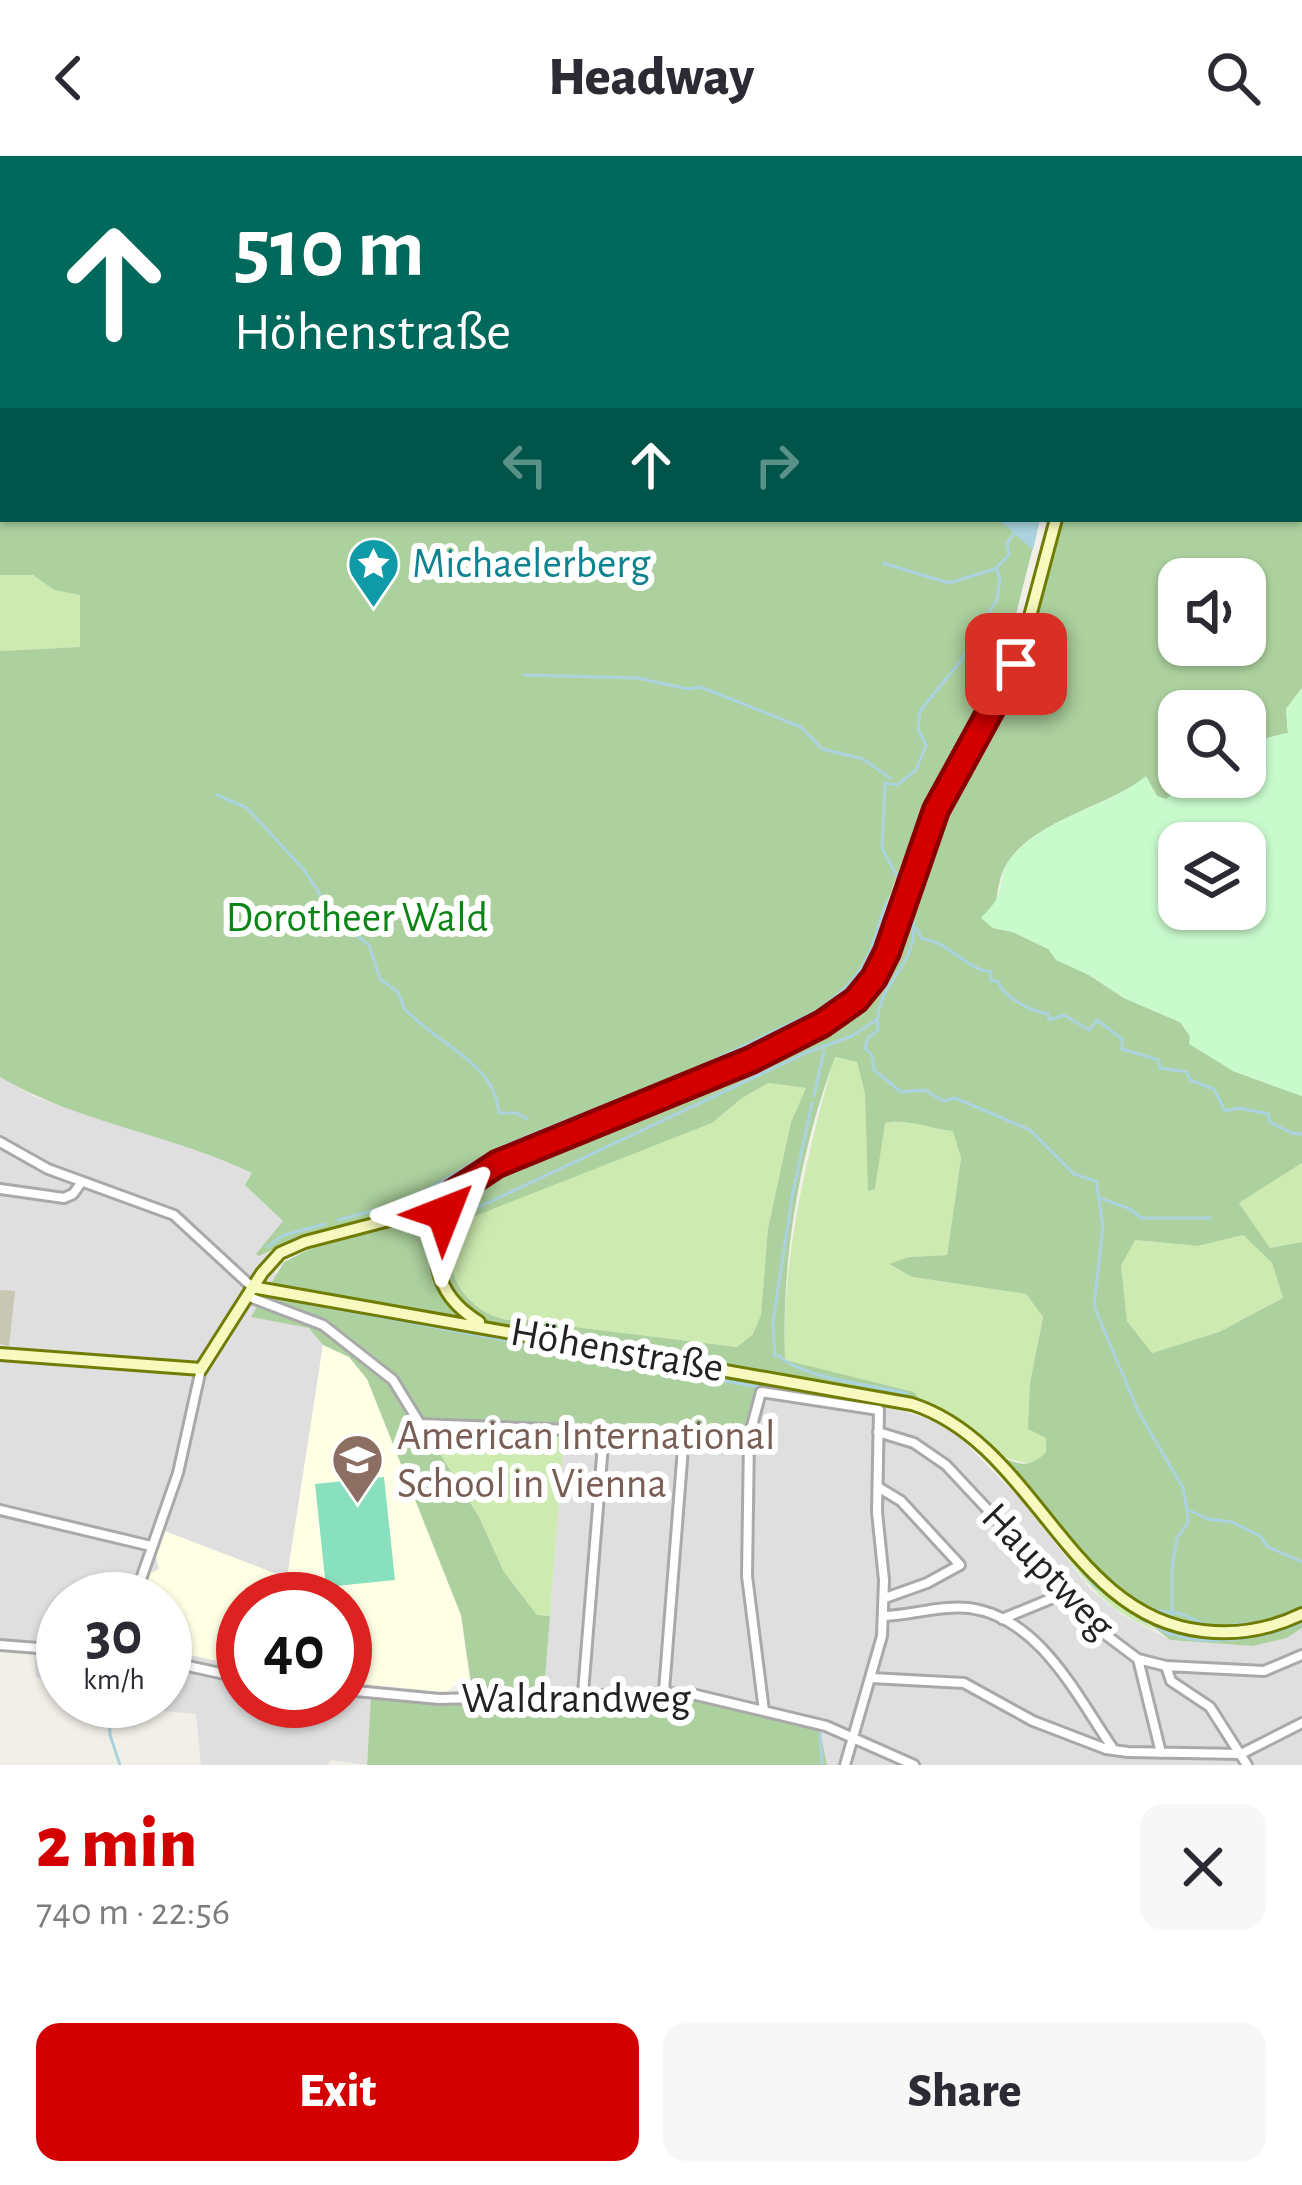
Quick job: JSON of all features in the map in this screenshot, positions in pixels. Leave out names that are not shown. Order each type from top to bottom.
[{"type":"main road","points":[[0,1354],[84,1364],[201,1369],[270,1262],[287,1249],[404,1218],[513,1157],[709,1079],[822,1024],[856,1000],[874,978],[936,810],[1020,654],[1055,522]]},
{"type":"main road","name":"Höhenstraße","points":[[453,1193],[436,1240],[438,1272],[454,1302],[487,1327],[774,1378],[879,1403],[922,1407],[969,1432],[1099,1579],[1141,1612],[1170,1624],[1215,1632],[1267,1628],[1302,1614]]},
{"type":"main road","points":[[249,1292],[487,1327]]},
{"type":"street","points":[[0,1142],[81,1183],[174,1215],[249,1292],[323,1325],[393,1380],[420,1424],[748,1437]]},
{"type":"street","points":[[0,1189],[64,1198],[74,1194],[81,1183]]},
{"type":"street","points":[[143,1572],[177,1474],[201,1369]]},
{"type":"street","points":[[764,1711],[748,1582],[748,1437],[760,1392],[879,1403],[884,1616],[845,1765]]},
{"type":"street","points":[[583,1693],[604,1432]]},
{"type":"street","name":"Hauptweg","points":[[878,1432],[914,1443],[946,1465],[1102,1632],[1138,1659],[1166,1666],[1264,1672],[1302,1655]]},
{"type":"street","points":[[664,1691],[685,1435]]},
{"type":"street","points":[[878,1486],[901,1501],[960,1565],[885,1598]]},
{"type":"street","points":[[0,1510],[152,1546]]},
{"type":"street","points":[[1002,1619],[1065,1593]]},
{"type":"street","points":[[884,1616],[959,1608],[1002,1619],[1050,1657],[1114,1751]]},
{"type":"street","points":[[0,1645],[36,1648]]},
{"type":"street","points":[[1138,1659],[1161,1754]]},
{"type":"street","points":[[1166,1666],[1171,1681],[1210,1707],[1247,1765]]},
{"type":"street","points":[[871,1678],[964,1683],[1026,1718],[1114,1751],[1240,1754],[1302,1723]]},
{"type":"street","name":"Waldrandweg","points":[[372,1693],[439,1699],[664,1691],[854,1736],[914,1765]]},
{"type":"shaded area","points":[[0,1077],[35,1097],[206,1150],[253,1173],[246,1185],[284,1221],[259,1256],[275,1250],[284,1262],[275,1272],[323,1345],[288,1572],[231,1572],[160,1563],[154,1572],[36,1572],[36,1677],[34,1652],[0,1649]]},
{"type":"shaded area","points":[[0,1290],[15,1291],[9,1346],[0,1344]]},
{"type":"shaded area","name":"American International School in Vienna","points":[[323,1345],[349,1357],[367,1379],[461,1615],[470,1686],[455,1685],[446,1692],[372,1685],[372,1572],[288,1572]]},
{"type":"shaded area","points":[[762,1396],[890,1407],[931,1420],[958,1436],[1021,1500],[1091,1590],[1121,1614],[1170,1640],[1253,1646],[1287,1638],[1302,1628],[1302,1765],[827,1765],[820,1729],[761,1715],[680,1696],[547,1699],[564,1433]]},
{"type":"shaded area","name":"American International School in Vienna","points":[[165,1531],[271,1572],[216,1572],[216,1661],[192,1655],[192,1572],[153,1572],[159,1569],[156,1556]]},
{"type":"shaded area","points":[[192,1655],[216,1659],[216,1728],[369,1728],[367,1765],[331,1760],[327,1765],[201,1765],[196,1714],[192,1714]]},
{"type":"green space","name":"Dorotheer Wald","points":[[0,522],[1039,522],[1007,650],[915,827],[870,949],[878,961],[860,985],[838,1004],[785,1034],[489,1161],[396,1213],[289,1242],[259,1256],[256,1254],[283,1221],[245,1185],[252,1173],[61,1106],[0,1077],[0,651],[80,647],[80,595],[54,590],[33,575],[0,575]]},
{"type":"green space","points":[[1047,522],[1051,522],[1014,658],[923,829],[880,958],[926,815],[1017,642]]},
{"type":"green space","points":[[1062,522],[1302,522],[1302,688],[1286,709],[1288,733],[1266,738],[1266,690],[1158,690],[1158,796],[1146,777],[1029,840],[1003,871],[993,928],[1049,949],[1124,998],[1180,1022],[1233,1071],[1302,1096],[1302,1163],[1239,1203],[1270,1248],[1302,1242],[1302,1628],[1287,1638],[1253,1646],[1170,1640],[1098,1583],[998,1456],[1024,1464],[1046,1452],[1046,1438],[1028,1429],[1030,1383],[1043,1317],[1026,1294],[912,1277],[889,1264],[909,1257],[947,1255],[961,1158],[953,1131],[885,1123],[875,1189],[868,1191],[865,1094],[857,1062],[835,1057],[795,1206],[786,1284],[785,1360],[914,1392],[919,1398],[771,1372],[751,1440],[428,1427],[426,1431],[479,1517],[504,1572],[537,1615],[550,1616],[547,1699],[680,1696],[820,1730],[827,1765],[367,1765],[372,1697],[474,1703],[461,1615],[367,1379],[349,1357],[323,1345],[309,1328],[251,1317],[284,1262],[308,1250],[424,1217],[517,1167],[767,1061],[833,1025],[870,994],[891,960],[940,819],[1025,662]],"holes":[[[768,1083],[806,1088],[791,1122],[768,1228],[761,1315],[753,1334],[737,1347],[503,1319],[474,1304],[455,1278],[450,1248],[465,1220],[712,1123]],[[1243,1235],[1272,1263],[1283,1298],[1219,1332],[1152,1353],[1127,1321],[1121,1266],[1135,1240],[1198,1246]]]},
{"type":"green space","points":[[0,575],[33,575],[54,590],[81,595],[80,647],[0,651]]},
{"type":"green space","points":[[1302,688],[1302,1096],[1233,1071],[1189,1044],[1190,1036],[1180,1022],[1124,998],[1056,960],[1048,949],[993,928],[981,918],[997,898],[1010,859],[1040,833],[1146,776],[1158,798],[1266,798],[1266,738],[1288,733],[1286,709]]},
{"type":"green space","points":[[834,1057],[857,1062],[865,1094],[869,1190],[875,1189],[884,1123],[954,1131],[961,1158],[947,1255],[909,1257],[890,1265],[912,1277],[1026,1294],[1043,1317],[1030,1383],[1046,1452],[1033,1465],[999,1456],[1106,1591],[1156,1630],[1124,1615],[1099,1594],[1006,1480],[945,1427],[897,1409],[858,1410],[762,1396],[770,1372],[918,1397],[914,1392],[785,1361],[792,1245]]},
{"type":"green space","points":[[768,1083],[806,1088],[791,1122],[768,1228],[761,1316],[753,1334],[737,1347],[503,1319],[474,1304],[463,1292],[450,1263],[450,1247],[465,1219],[712,1123]]},
{"type":"green space","points":[[1302,1163],[1302,1242],[1270,1248],[1239,1203]]},
{"type":"green space","points":[[1243,1235],[1272,1263],[1283,1298],[1219,1332],[1152,1353],[1127,1321],[1120,1266],[1135,1240],[1198,1246]]},
{"type":"green space","points":[[427,1427],[564,1433],[550,1616],[537,1615],[504,1572],[479,1517]]},
{"type":"green space","points":[[375,1444],[377,1461],[346,1464],[343,1446]]},
{"type":"green space","points":[[384,1477],[395,1580],[372,1582],[372,1572],[324,1572],[315,1484]]},
{"type":"water","points":[[1039,522],[1033,550],[1002,523]]},
{"type":"waterway","points":[[898,878],[882,848],[885,783],[897,785],[916,770],[926,745],[918,729],[920,711],[960,662],[997,599],[1000,579],[996,568],[1009,555],[1007,544],[1014,533]]},
{"type":"waterway","points":[[883,563],[949,583],[995,569]]},
{"type":"waterway","points":[[524,675],[638,678],[688,689],[701,687],[801,727],[822,749],[863,759],[890,778]]},
{"type":"waterway","points":[[217,795],[247,808],[305,871],[336,920],[369,945],[380,979],[398,992],[404,1008],[487,1080],[499,1113],[517,1113],[527,1119]]},
{"type":"waterway","points":[[819,1009],[848,985],[865,962],[887,900]]},
{"type":"waterway","points":[[911,907],[912,945],[883,997],[878,1030],[865,1048],[872,1055],[874,1070],[901,1092],[925,1090],[943,1101],[955,1098],[1030,1130],[1074,1174],[1096,1181],[1103,1226],[1094,1306],[1138,1411],[1183,1488],[1187,1510],[1188,1523],[1177,1538],[1172,1568],[1172,1614]]},
{"type":"waterway","points":[[917,929],[922,939],[991,972],[991,981],[998,981],[1019,1003],[1048,1014],[1049,1020],[1064,1015],[1089,1030],[1097,1020],[1122,1039],[1122,1049],[1159,1060],[1160,1068],[1187,1072],[1190,1080],[1214,1089],[1225,1111],[1239,1108],[1268,1114],[1270,1122],[1302,1134]]},
{"type":"waterway","points":[[513,1142],[697,1068],[816,1011]]},
{"type":"waterway","points":[[479,1207],[808,1052],[852,1036],[876,1020]]},
{"type":"waterway","points":[[814,1096],[824,1050]]},
{"type":"waterway","points":[[775,1357],[773,1321],[812,1103]]},
{"type":"waterway","points":[[485,1155],[511,1143]]},
{"type":"waterway","points":[[338,1220],[408,1201],[483,1157]]},
{"type":"waterway","points":[[1100,1198],[1141,1218],[1210,1218]]},
{"type":"waterway","points":[[267,1247],[284,1235],[325,1224]]},
{"type":"waterway","points":[[272,1297],[758,1387]]},
{"type":"waterway","points":[[778,1355],[803,1370],[906,1393]]},
{"type":"waterway","points":[[749,1422],[758,1384]]},
{"type":"waterway","points":[[765,1385],[873,1403]]},
{"type":"waterway","points":[[1002,1474],[1046,1526]]},
{"type":"waterway","points":[[1189,1510],[1232,1522],[1260,1536],[1268,1547],[1302,1562]]},
{"type":"waterway","points":[[1067,1552],[1094,1585],[1146,1622]]},
{"type":"waterway","points":[[1152,1610],[1182,1614],[1209,1626],[1228,1626],[1270,1621],[1302,1607]]},
{"type":"waterway","points":[[1171,1633],[1200,1640],[1236,1639],[1302,1622]]},
{"type":"waterway","points":[[1158,1628],[1171,1635]]},
{"type":"waterway","points":[[110,1728],[120,1765]]},
{"type":"waterway","points":[[820,1733],[822,1765]]},
{"type":"place","name":"Michaelerberg","points":[[373,610]]},
{"type":"place","name":"American International School in Vienna","points":[[358,1506]]},
{"type":"route","points":[[444,1213],[453,1193],[497,1164],[751,1060],[822,1024],[856,1000],[887,952],[936,810],[1016,664]]}]
